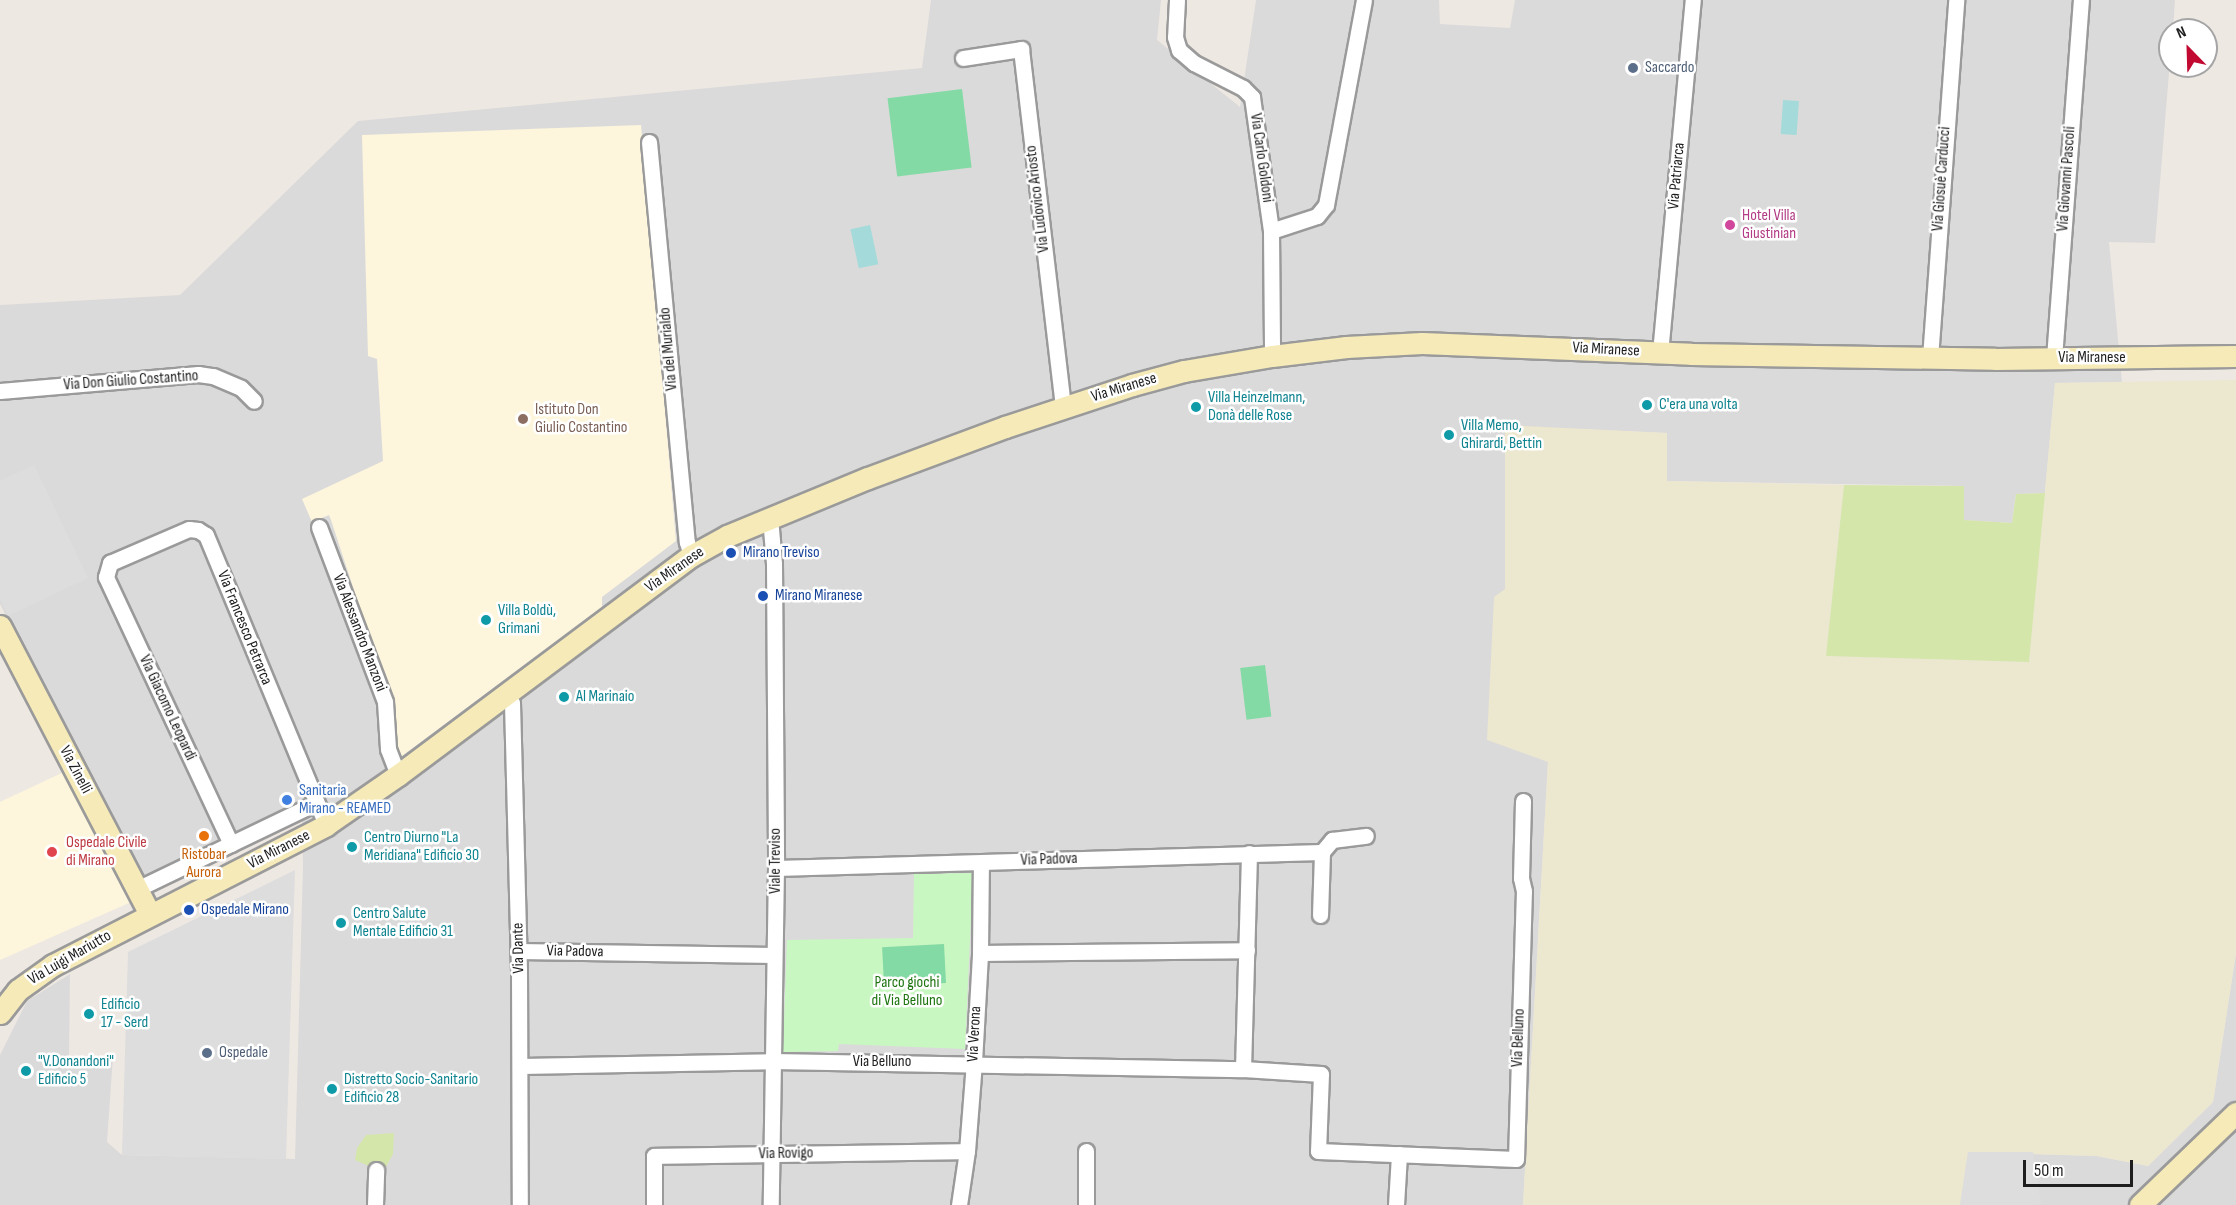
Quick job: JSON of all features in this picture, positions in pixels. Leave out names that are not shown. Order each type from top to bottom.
[{"type":"main road","name":"Via Miranese","points":[[150,914],[326,825],[398,775],[691,556],[766,518],[899,466],[1063,408],[1166,375],[1272,356],[1346,347],[1422,343],[1660,353],[1930,358],[2236,356]]},
{"type":"main road","name":"Via Zinelli","points":[[0,626],[150,914]]},
{"type":"main road","name":"Via Luigi Mariutto","points":[[0,1013],[18,990],[32,978],[150,914]]},
{"type":"main road","points":[[2140,1205],[2236,1113]]},
{"type":"street","name":"Via Carlo Goldoni","points":[[1177,0],[1175,37],[1179,50],[1194,63],[1243,88],[1252,97],[1271,231],[1272,356]]},
{"type":"street","points":[[1271,231],[1317,216],[1326,205],[1364,0]]},
{"type":"street","name":"Via Patriarca","points":[[1660,353],[1694,0]]},
{"type":"street","name":"Via Giosuè Carducci","points":[[1930,358],[1956,0]]},
{"type":"street","name":"Via Giovanni Pascoli","points":[[2054,358],[2081,0]]},
{"type":"street","name":"Via Ludovico Ariosto","points":[[963,58],[1021,49],[1063,408]]},
{"type":"street","name":"Via del Murialdo","points":[[649,142],[687,542],[691,556]]},
{"type":"street","name":"Via Don Giulio Costantino","points":[[0,391],[198,374],[213,376],[241,388],[254,401]]},
{"type":"street","name":"Viale Treviso","points":[[766,518],[771,529],[774,564],[776,868],[771,1205]]},
{"type":"street","name":"Via Alessandro Manzoni","points":[[319,527],[385,702],[388,749],[398,775]]},
{"type":"street","name":"Via Francesco Petrarca","points":[[106,570],[110,563],[189,529],[198,530],[206,535],[326,825]]},
{"type":"street","name":"Via Giacomo Leopardi","points":[[106,570],[106,577],[231,844]]},
{"type":"street","name":"Via Dante","points":[[506,694],[512,703],[519,951],[520,1205]]},
{"type":"street","name":"Via Belluno","points":[[521,1066],[772,1061],[974,1062],[1243,1069],[1321,1074],[1318,1151],[1516,1159],[1524,891],[1521,878],[1523,801]]},
{"type":"street","name":"Via Miranese","points":[[137,890],[316,803]]},
{"type":"street","name":"Via Padova","points":[[776,868],[1322,852],[1332,840],[1366,836]]},
{"type":"street","points":[[1320,915],[1322,852]]},
{"type":"street","points":[[1243,1069],[1249,853]]},
{"type":"street","name":"Via Verona","points":[[959,1205],[967,1151],[974,1062],[980,953],[981,862]]},
{"type":"street","points":[[980,953],[1247,950]]},
{"type":"street","name":"Via Padova","points":[[519,951],[774,954]]},
{"type":"street","name":"Via Rovigo","points":[[654,1205],[654,1156],[967,1151]]},
{"type":"street","points":[[1086,1151],[1086,1205]]},
{"type":"street","points":[[1396,1205],[1399,1154]]},
{"type":"street","points":[[375,1205],[376,1170]]},
{"type":"shaded area","points":[[931,0],[1161,0],[1157,40],[1240,107],[1256,0],[1439,0],[1440,24],[1510,28],[1515,0],[2175,0],[2174,18],[2158,18],[2158,78],[2169,78],[2155,243],[2109,242],[2122,382],[2055,383],[2045,493],[2016,494],[2012,523],[1964,520],[1964,486],[1666,481],[1667,433],[1505,426],[1505,589],[1548,762],[1523,1205],[0,1205],[0,1055],[27,1001],[70,974],[69,1057],[113,1057],[107,1142],[122,1155],[295,1159],[303,866],[302,816],[156,889],[146,881],[0,604],[0,305],[180,295],[358,121],[922,68]]},
{"type":"shaded area","name":"Istituto Don Giulio Costantino","points":[[641,125],[676,541],[602,597],[602,607],[399,756],[394,752],[389,697],[331,520],[329,515],[312,522],[302,499],[383,461],[377,359],[368,356],[362,135]]},
{"type":"shaded area","points":[[2236,380],[2236,953],[2213,1102],[2148,1166],[2097,1156],[1968,1152],[1960,1205],[1523,1205],[1548,762],[1487,740],[1494,597],[1505,589],[1505,425],[1667,433],[1667,481],[1844,485],[1826,656],[2029,662],[2055,383]]},
{"type":"shaded area","points":[[34,465],[88,578],[8,616],[0,599],[0,481]]},
{"type":"shaded area","name":"Ospedale Civile di Mirano","points":[[64,772],[131,902],[0,960],[0,802]]},
{"type":"shaded area","name":"Ospedale","points":[[295,870],[286,1159],[122,1155],[128,952]]},
{"type":"shaded area","points":[[2236,953],[2236,1205],[1960,1205],[1968,1152],[2097,1156],[2148,1166],[2213,1102]]},
{"type":"shaded area","points":[[1968,1152],[2033,1152],[2041,1203],[2039,1205],[1960,1205]]},
{"type":"green space","points":[[962,89],[972,167],[897,177],[888,98]]},
{"type":"green space","points":[[1844,485],[1964,486],[1964,520],[2012,523],[2016,494],[2045,493],[2029,662],[1826,656]]},
{"type":"green space","points":[[1265,665],[1271,717],[1247,720],[1240,668]]},
{"type":"green space","name":"Parco giochi di Via Belluno","points":[[973,873],[965,1049],[839,1044],[838,1051],[783,1052],[787,940],[913,938],[914,874]]},
{"type":"green space","points":[[944,944],[946,983],[884,986],[882,947]]},
{"type":"green space","points":[[394,1133],[393,1154],[386,1167],[369,1166],[355,1160],[357,1148],[366,1135]]},
{"type":"water","points":[[1783,100],[1799,101],[1797,135],[1781,134]]},
{"type":"water","points":[[870,225],[878,264],[859,268],[850,229]]},
{"type":"place","name":"Saccardo","points":[[1633,68]]},
{"type":"place","name":"Hotel Villa Giustinian","points":[[1730,225]]},
{"type":"place","name":"C'era una volta","points":[[1647,405]]},
{"type":"place","name":"Villa Heinzelmann, Donà delle Rose","points":[[1196,407]]},
{"type":"place","name":"Istituto Don Giulio Costantino","points":[[523,419]]},
{"type":"place","name":"Villa Memo, Ghirardi, Bettin","points":[[1449,435]]},
{"type":"place","name":"Mirano Treviso","points":[[731,553]]},
{"type":"place","name":"Mirano Miranese","points":[[763,596]]},
{"type":"place","name":"Villa Boldù, Grimani","points":[[486,620]]},
{"type":"place","name":"Al Marinaio","points":[[564,697]]},
{"type":"place","name":"Sanitaria Mirano - REAMED","points":[[287,800]]},
{"type":"place","name":"Ristobar Aurora","points":[[204,836]]},
{"type":"place","name":"Centro Diurno \"La Meridiana\" Edificio 30","points":[[352,847]]},
{"type":"place","name":"Ospedale Civile di Mirano","points":[[52,852]]},
{"type":"place","name":"Ospedale Mirano","points":[[189,910]]},
{"type":"place","name":"Centro Salute Mentale Edificio 31","points":[[341,923]]},
{"type":"place","name":"Edificio 17 - Serd","points":[[89,1014]]},
{"type":"place","name":"Ospedale","points":[[207,1053]]},
{"type":"place","name":"\"V.Donandoni\" Edificio 5","points":[[26,1071]]},
{"type":"place","name":"Distretto Socio-Sanitario Edificio 28","points":[[332,1089]]}]
